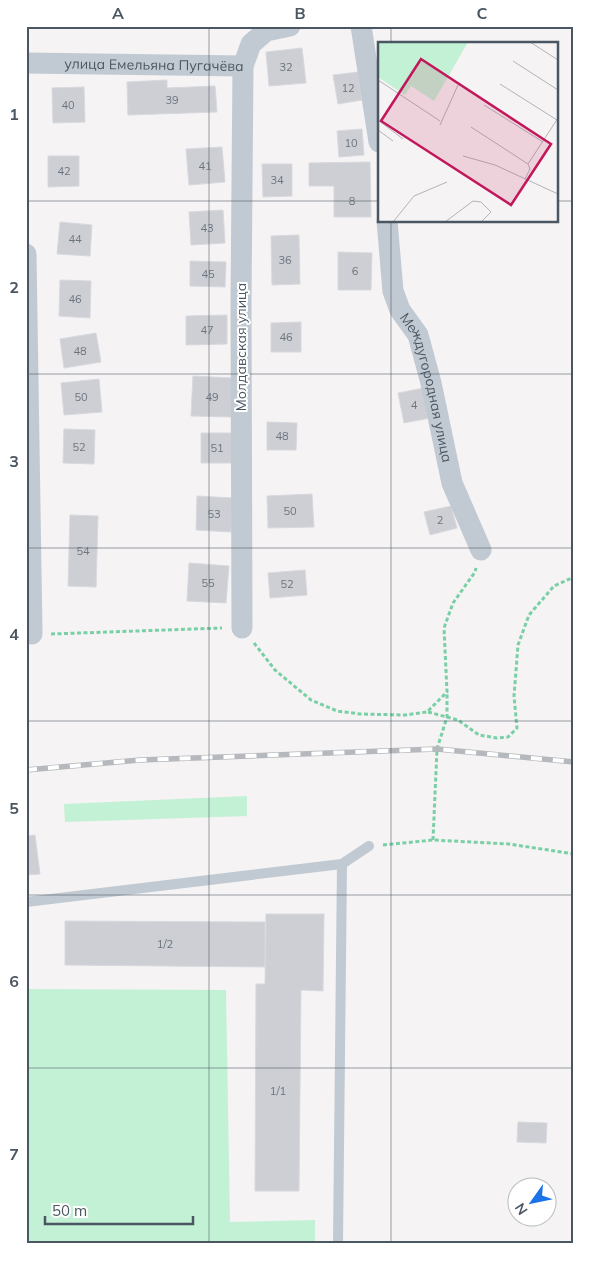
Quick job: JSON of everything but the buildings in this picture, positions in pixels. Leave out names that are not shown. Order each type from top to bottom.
[{"type":"street","name":"улица Емельяна Пугачёва","points":[[26,63],[243,66],[251,44],[266,31],[290,26]]},
{"type":"street","points":[[361,26],[378,136]]},
{"type":"street","name":"Молдавская улица","points":[[242,628],[241,302],[243,66]]},
{"type":"street","name":"Междугородная улица","points":[[387,222],[394,291],[400,310],[418,335],[452,483],[481,550]]},
{"type":"street","points":[[26,254],[32,634]]},
{"type":"lane","points":[[26,902],[342,864],[369,846]]},
{"type":"lane","points":[[338,1243],[342,864]]},
{"type":"path","points":[[433,840],[437,749],[447,717],[444,628],[453,603],[475,572],[481,550]]},
{"type":"path","points":[[32,634],[242,628],[275,670],[311,700],[337,711],[360,714],[405,715],[427,712],[458,720],[479,735],[497,738],[508,737],[517,728],[514,696],[518,645],[529,615],[554,586],[574,577]]},
{"type":"path","points":[[427,712],[447,692]]},
{"type":"path","points":[[369,846],[433,840],[509,844],[574,854]]},
{"type":"green space","points":[[247,796],[247,816],[65,822],[64,804]]},
{"type":"green space","points":[[26,989],[226,990],[230,1222],[315,1220],[315,1243],[26,1243]]},
{"type":"railway","points":[[26,770],[140,760],[437,749],[574,762]]}]
